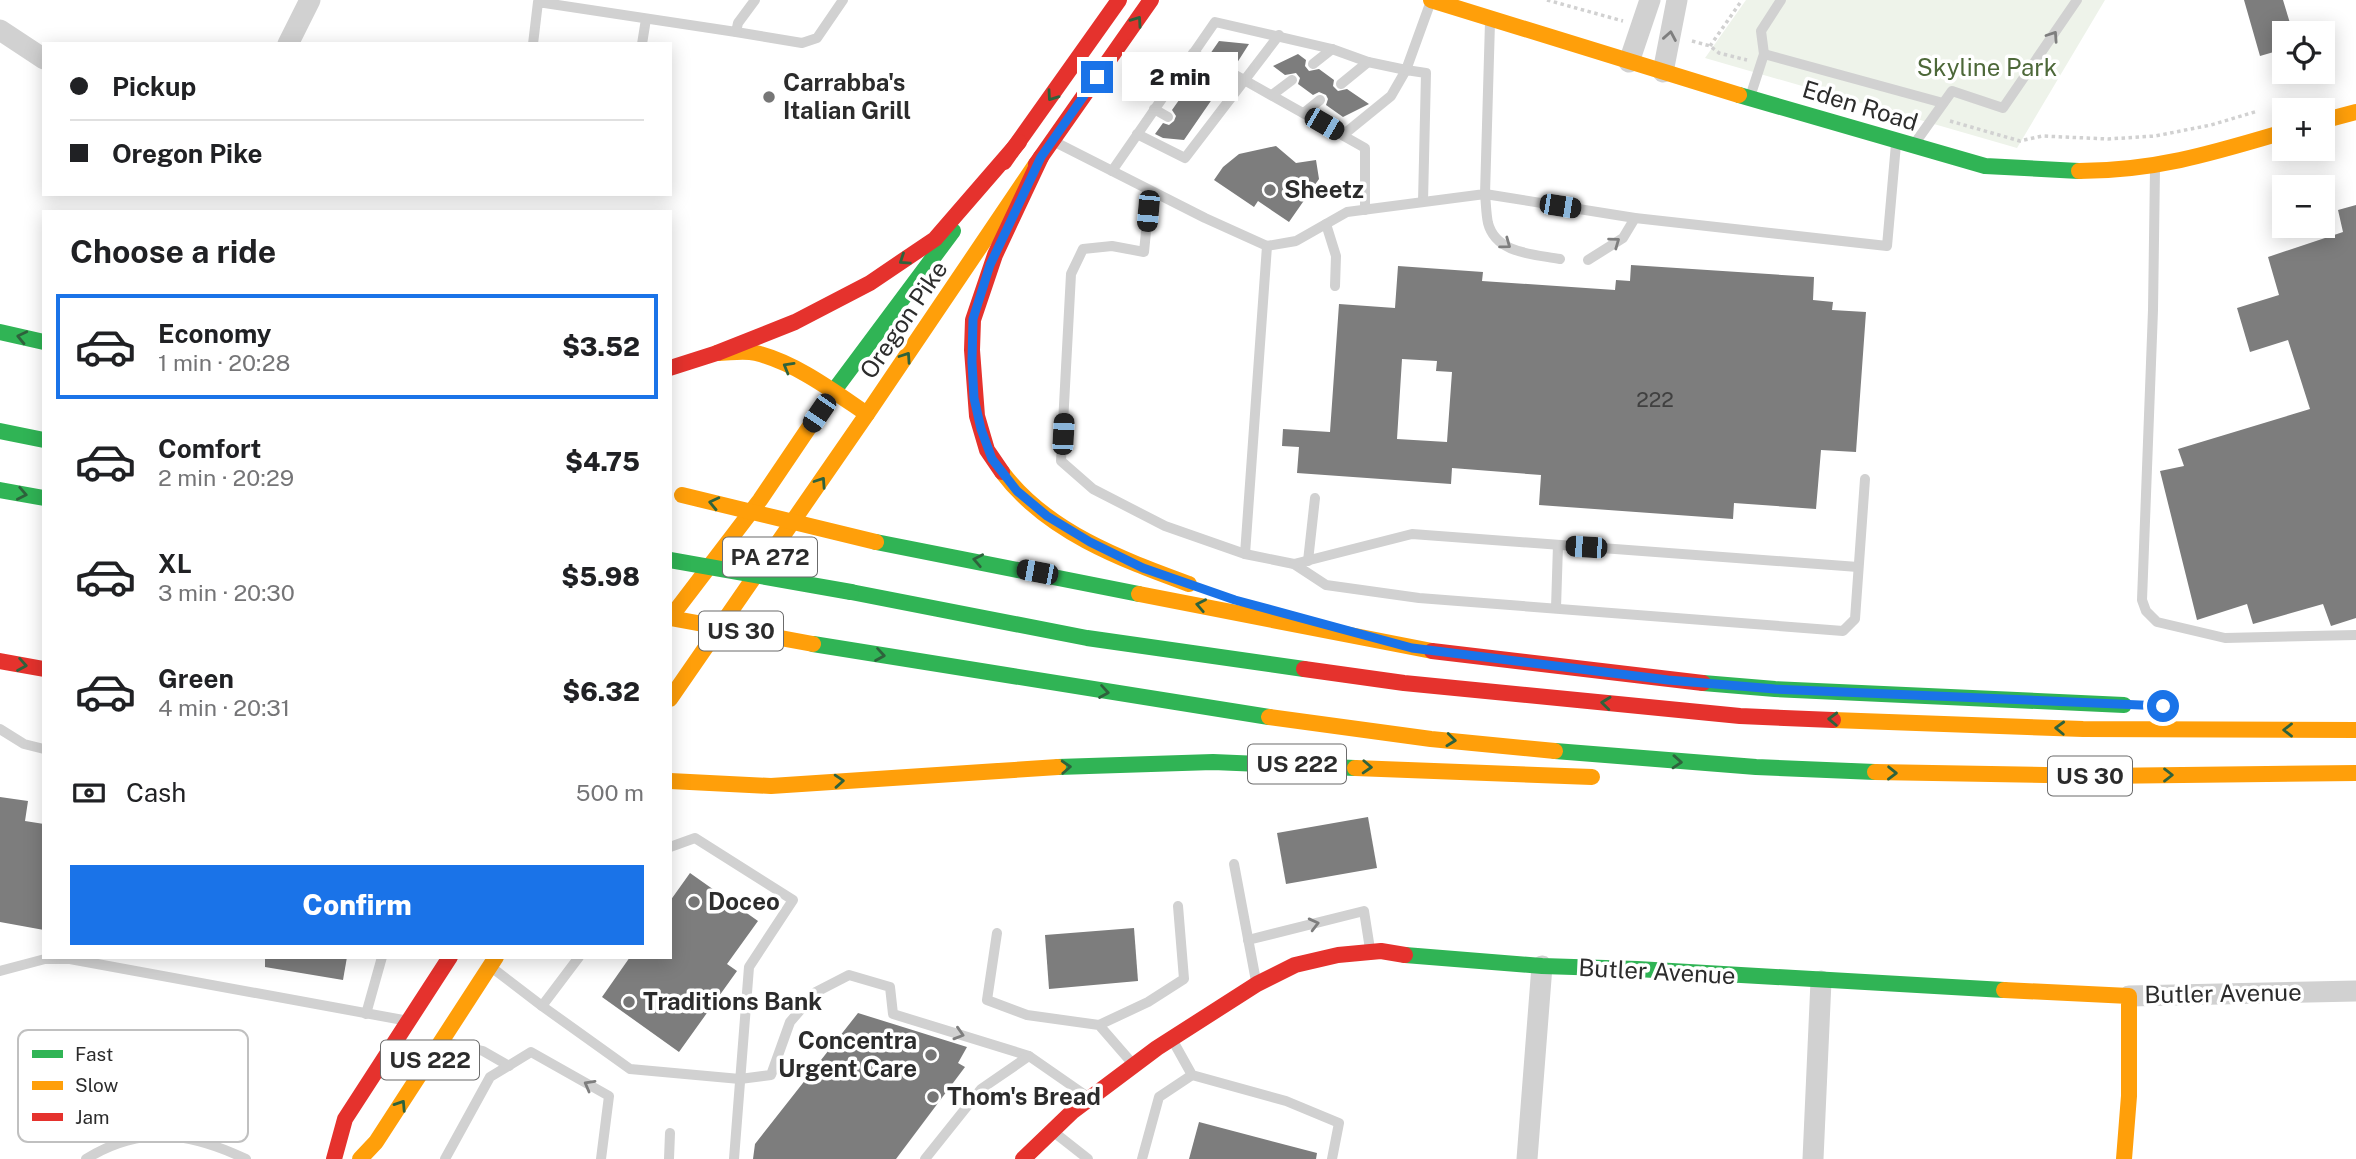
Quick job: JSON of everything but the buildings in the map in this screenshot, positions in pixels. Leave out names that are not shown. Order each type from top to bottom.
[{"type":"main road","name":"Oregon Pike","points":[[672,615],[760,499],[834,391],[1019,142],[1119,0]]},
{"type":"main road","name":"Oregon Pike","points":[[672,696],[1151,0]]},
{"type":"main road","name":"Eden Road","points":[[1431,0],[1629,62],[1985,166],[2105,170],[2155,166],[2181,162],[2272,135]]},
{"type":"main road","points":[[2335,118],[2356,112]]},
{"type":"main road","points":[[672,367],[795,322],[870,283],[935,239],[1019,142]]},
{"type":"main road","points":[[1041,157],[990,265],[973,319],[974,398],[992,459],[1017,491],[1047,516],[1090,542],[1143,568],[1235,600],[1412,648]]},
{"type":"main road","points":[[0,332],[42,342]]},
{"type":"main road","points":[[717,353],[753,352],[778,361],[834,391],[867,414]]},
{"type":"main road","points":[[0,432],[42,440]]},
{"type":"main road","points":[[0,490],[42,498]]},
{"type":"main road","points":[[676,494],[876,542],[1412,648],[1668,680],[1762,688],[2135,705]]},
{"type":"main road","name":"US 30","points":[[672,560],[1087,638],[1404,683],[1740,716],[2083,729],[2356,730]]},
{"type":"main road","name":"US 30","points":[[672,618],[1169,702],[1354,730],[1536,750],[1823,771],[2080,776],[2356,773]]},
{"type":"main road","points":[[0,661],[42,669]]},
{"type":"main road","name":"US 222","points":[[697,800],[771,786],[1041,768],[1213,761],[1608,778]]},
{"type":"main road","points":[[1688,779],[1823,771]]},
{"type":"main road","points":[[672,781],[771,786]]},
{"type":"main road","name":"Butler Avenue","points":[[1023,1159],[1090,1098],[1171,1038],[1257,984],[1295,965],[1338,955],[1381,951],[1417,957],[1542,966],[2129,996]]},
{"type":"main road","name":"US 222","points":[[334,1159],[345,1119],[449,959]]},
{"type":"main road","name":"US 222","points":[[360,1159],[376,1142],[493,962]]},
{"type":"main road","points":[[2124,1159],[2129,1070],[2129,996]]},
{"type":"street","points":[[289,42],[310,0]]},
{"type":"street","points":[[1629,62],[1650,0]]},
{"type":"street","points":[[1663,72],[1677,0]]},
{"type":"street","points":[[0,30],[42,58]]},
{"type":"street","points":[[1527,1159],[1542,966]]},
{"type":"street","points":[[1813,1159],[1821,981]]},
{"type":"street","name":"Butler Avenue","points":[[2129,996],[2356,991]]},
{"type":"lane","points":[[736,32],[738,23],[755,0]]},
{"type":"lane","points":[[533,42],[538,1],[802,43],[817,38],[843,0]]},
{"type":"lane","points":[[1343,135],[1391,96],[1406,70],[1431,0]]},
{"type":"lane","points":[[1750,97],[1764,54],[1761,31],[1781,0]]},
{"type":"lane","points":[[1913,146],[1952,91],[2003,108],[2077,0]]},
{"type":"lane","points":[[1490,18],[1485,194],[1489,225],[1498,240],[1515,251],[1560,259]]},
{"type":"lane","points":[[642,42],[646,19]]},
{"type":"lane","points":[[1112,171],[1215,22],[1279,35],[1368,62],[1426,74],[1423,202]]},
{"type":"lane","points":[[1137,134],[1185,158],[1196,133],[1225,106],[1279,35]]},
{"type":"lane","points":[[1313,64],[1332,49]]},
{"type":"lane","points":[[1193,53],[1206,60]]},
{"type":"lane","points":[[1764,54],[1943,103]]},
{"type":"lane","points":[[1341,84],[1368,62]]},
{"type":"lane","points":[[1230,72],[1365,148],[1365,210]]},
{"type":"lane","points":[[1175,79],[1188,86]]},
{"type":"lane","points":[[1272,95],[1292,80]]},
{"type":"lane","points":[[1212,99],[1225,106]]},
{"type":"lane","points":[[1304,113],[1320,100]]},
{"type":"lane","points":[[1154,109],[1168,117]]},
{"type":"lane","points":[[1053,141],[1150,191],[1268,246],[1296,241],[1347,212],[1485,194],[1636,218],[1887,246],[1896,141]]},
{"type":"lane","points":[[2155,166],[2153,310],[2142,600],[2146,611],[2157,622],[2225,638],[2356,635]]},
{"type":"lane","points":[[1150,191],[1144,252],[1112,246],[1083,249],[1071,274],[1061,461],[1093,489],[1165,526],[1245,554],[1294,564],[1326,585],[1419,598],[1843,631],[1855,619],[1865,479]]},
{"type":"lane","points":[[1588,260],[1623,238],[1636,218]]},
{"type":"lane","points":[[1326,224],[1336,256],[1335,286]]},
{"type":"lane","points":[[1245,554],[1268,246]]},
{"type":"lane","points":[[1308,561],[1315,498]]},
{"type":"lane","points":[[1294,564],[1412,534],[1858,567]]},
{"type":"lane","points":[[1556,608],[1558,545]]},
{"type":"lane","points":[[0,729],[24,744],[42,748]]},
{"type":"lane","points":[[672,846],[695,838],[793,900],[748,967],[734,1159]]},
{"type":"lane","points":[[1234,864],[1257,984]]},
{"type":"lane","points":[[997,933],[987,1000],[1027,1015],[1099,1025],[1148,1002],[1184,979],[1178,906]]},
{"type":"lane","points":[[1248,940],[1364,911],[1370,952]]},
{"type":"lane","points":[[0,971],[45,959],[70,959],[409,1021]]},
{"type":"lane","points":[[366,1014],[381,959]]},
{"type":"lane","points":[[542,1006],[577,959]]},
{"type":"lane","points":[[493,962],[542,1006],[630,1069],[740,1079],[771,1075],[790,1022],[816,992],[849,975],[890,986],[893,1014],[1029,1056],[1090,1098]]},
{"type":"lane","points":[[1099,1025],[1134,1066]]},
{"type":"lane","points":[[1171,1038],[1192,1075],[1286,1101],[1339,1124],[1332,1159]]},
{"type":"lane","points":[[442,1042],[483,1051],[509,1066]]},
{"type":"lane","points":[[445,1159],[490,1077],[531,1052],[609,1096],[601,1159]]},
{"type":"lane","points":[[925,1159],[981,1089],[1029,1056]]},
{"type":"lane","points":[[1142,1159],[1159,1097],[1192,1075]]},
{"type":"lane","points":[[1052,1130],[1088,1159]]},
{"type":"lane","points":[[669,1159],[670,1133]]},
{"type":"lane","points":[[86,1159],[116,1142]]},
{"type":"lane","points":[[198,1142],[246,1159]]},
{"type":"path","points":[[1547,0],[1642,27]]},
{"type":"path","points":[[1710,46],[1742,0]]},
{"type":"path","points":[[1670,34],[1710,46],[1719,53],[1750,61]]},
{"type":"path","points":[[1942,118],[2021,141],[2042,136],[2108,139],[2155,136],[2211,125],[2263,109]]},
{"type":"green space","name":"Skyline Park","points":[[1746,0],[2105,0],[2017,148],[1705,58]]},
{"type":"traffic: fast","points":[[1739,95],[1985,166],[2079,171]]},
{"type":"traffic: fast","points":[[833,392],[953,231]]},
{"type":"traffic: fast","points":[[0,332],[42,342]]},
{"type":"traffic: fast","points":[[0,431],[42,440]]},
{"type":"traffic: fast","points":[[0,490],[42,498]]},
{"type":"traffic: fast","points":[[876,542],[1139,594]]},
{"type":"traffic: fast","points":[[672,560],[851,592]]},
{"type":"traffic: fast","points":[[851,592],[1087,638],[1304,669]]},
{"type":"traffic: fast","points":[[813,644],[1269,717]]},
{"type":"traffic: fast","points":[[1703,683],[1775,689],[2124,705]]},
{"type":"traffic: fast","points":[[1555,751],[1756,767],[1875,772]]},
{"type":"traffic: fast","points":[[1058,767],[1213,762],[1355,768]]},
{"type":"traffic: fast","points":[[1405,955],[1542,966],[2004,990]]},
{"type":"traffic: slow","points":[[1431,0],[1739,95]]},
{"type":"traffic: slow","points":[[2335,118],[2356,112]]},
{"type":"traffic: slow","points":[[2079,171],[2159,164],[2208,154],[2272,135]]},
{"type":"traffic: slow","points":[[867,414],[1036,164]]},
{"type":"traffic: slow","points":[[672,696],[867,414],[814,379],[771,358],[751,352],[717,353]]},
{"type":"traffic: slow","points":[[672,615],[760,500],[833,392]]},
{"type":"traffic: slow","points":[[1002,472],[1020,493],[1063,527],[1112,553],[1189,584]]},
{"type":"traffic: slow","points":[[682,495],[876,542]]},
{"type":"traffic: slow","points":[[1139,594],[1432,651]]},
{"type":"traffic: slow","points":[[672,618],[813,644]]},
{"type":"traffic: slow","points":[[1269,717],[1431,739],[1555,751]]},
{"type":"traffic: slow","points":[[1833,720],[2083,729],[2356,730]]},
{"type":"traffic: slow","points":[[672,781],[771,786],[1058,767]]},
{"type":"traffic: slow","points":[[1355,768],[1592,777]]},
{"type":"traffic: slow","points":[[1875,772],[2098,776],[2356,773]]},
{"type":"traffic: slow","points":[[360,1159],[376,1142],[495,959]]},
{"type":"traffic: slow","points":[[2004,990],[2129,996],[2129,1096],[2124,1159]]},
{"type":"traffic: jam","points":[[1004,162],[1119,0]]},
{"type":"traffic: jam","points":[[1036,164],[1151,0]]},
{"type":"traffic: jam","points":[[672,367],[795,322],[870,283],[935,239],[1019,142]]},
{"type":"traffic: jam","points":[[1002,472],[987,450],[977,416],[972,350],[973,320],[995,255],[1041,157]]},
{"type":"traffic: jam","points":[[1432,651],[1703,683]]},
{"type":"traffic: jam","points":[[0,661],[42,669]]},
{"type":"traffic: jam","points":[[1304,669],[1404,683],[1740,716],[1833,720]]},
{"type":"traffic: jam","points":[[1023,1159],[1073,1111],[1157,1048],[1257,984],[1295,965],[1338,955],[1381,951],[1405,955]]},
{"type":"traffic: jam","points":[[334,1159],[345,1119],[449,959]]},
{"type":"place","name":"Carrabba's Italian Grill","points":[[769,97]]},
{"type":"place","name":"Sheetz","points":[[1270,190]]},
{"type":"place","name":"Doceo","points":[[694,902]]},
{"type":"place","name":"Traditions Bank","points":[[629,1002]]},
{"type":"place","name":"Concentra Urgent Care","points":[[931,1055]]},
{"type":"place","name":"Thom's Bread","points":[[933,1097]]},
{"type":"route","points":[[1097,77],[1041,157],[990,265],[973,319],[972,362],[974,398],[992,459],[1017,491],[1047,516],[1090,542],[1143,568],[1235,600],[1412,648],[1668,680],[1775,689],[2163,706]]}]
